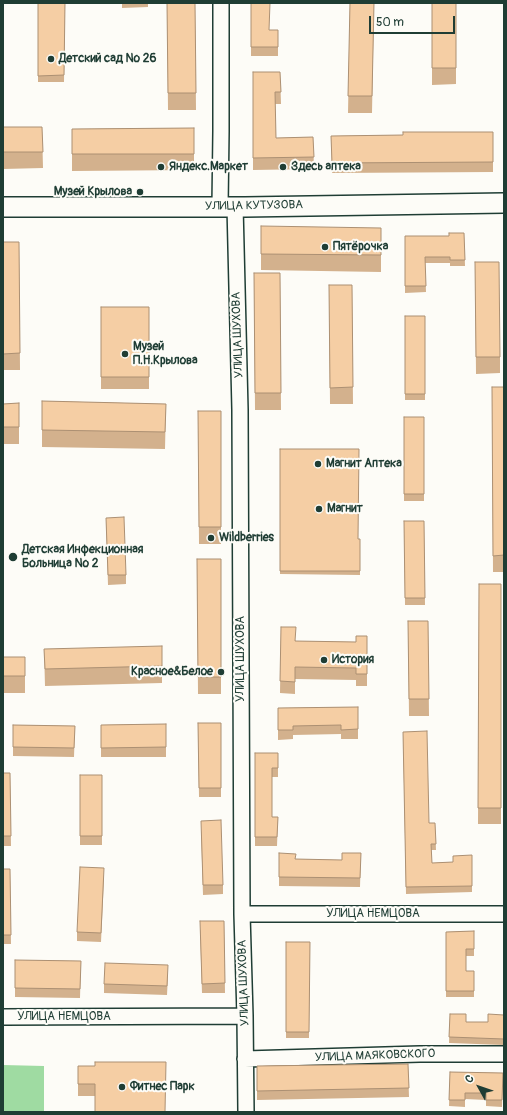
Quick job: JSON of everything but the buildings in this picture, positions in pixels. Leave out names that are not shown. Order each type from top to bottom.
[{"type":"main road","name":"УЛИЦА КУТУЗОВА","points":[[3,207],[504,203]]},
{"type":"street","name":"УЛИЦА ШУХОВА","points":[[221,3],[221,131],[228,206],[240,410],[242,914],[246,1112]]},
{"type":"street","name":"УЛИЦА НЕМЦОВА","points":[[242,914],[504,914]]},
{"type":"street","name":"УЛИЦА НЕМЦОВА","points":[[3,1017],[245,1016]]},
{"type":"street","name":"УЛИЦА МАЯКОВСКОГО","points":[[245,1059],[428,1054],[504,1054]]},
{"type":"green space","points":[[3,1065],[44,1066],[44,1112],[3,1112]]},
{"type":"place","name":"Детский сад № 26","points":[[51,59]]},
{"type":"place","name":"Яндекс.Маркет","points":[[161,167]]},
{"type":"place","name":"Здесь аптека","points":[[283,167]]},
{"type":"place","name":"Музей Крылова","points":[[140,192]]},
{"type":"place","name":"Пятёрочка","points":[[325,247]]},
{"type":"place","name":"Музей П.Н.Крылова","points":[[125,354]]},
{"type":"place","name":"Магнит Аптека","points":[[318,464]]},
{"type":"place","name":"Магнит","points":[[319,509]]},
{"type":"place","name":"Wildberries","points":[[211,538]]},
{"type":"place","name":"Детская Инфекционная Больница № 2","points":[[13,557]]},
{"type":"place","name":"История","points":[[324,660]]},
{"type":"place","name":"Красное&Белое","points":[[221,672]]},
{"type":"place","name":"Фитнес Парк","points":[[122,1087]]}]
